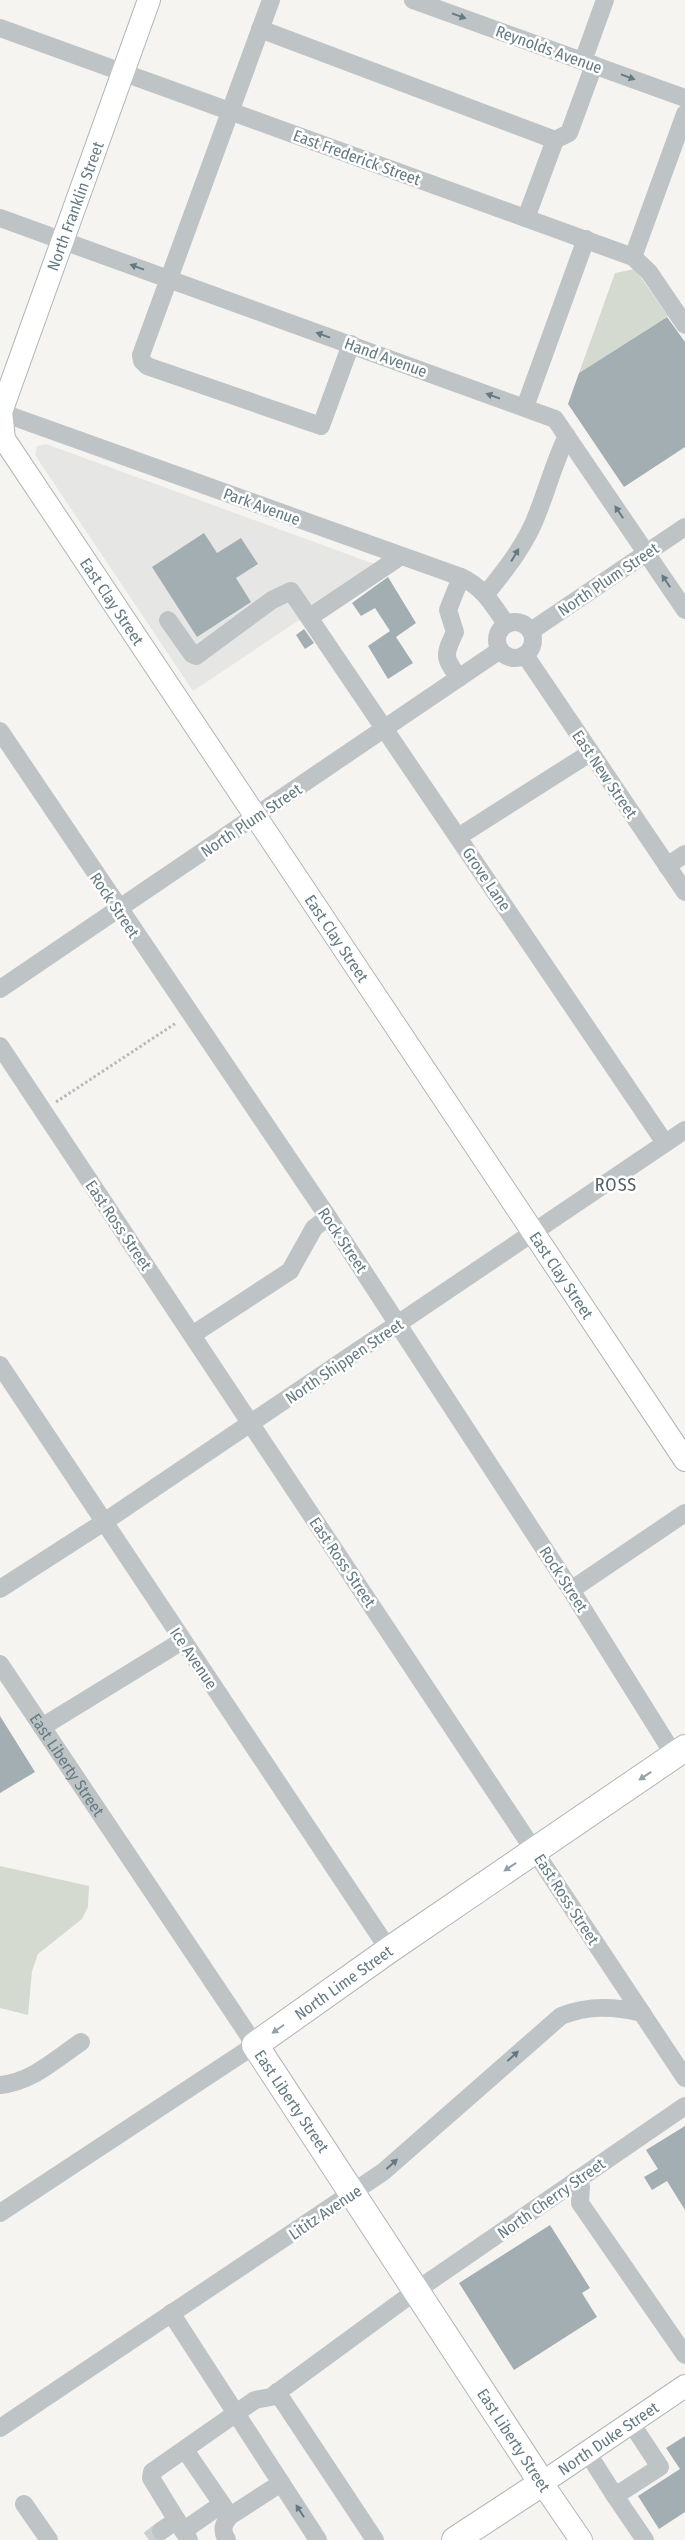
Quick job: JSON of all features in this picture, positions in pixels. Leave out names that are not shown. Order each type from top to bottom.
[{"type":"highway","name":"North Lime Street","points":[[255,2045],[389,1950],[680,1752]]},
{"type":"highway","name":"East Liberty Street","points":[[255,2045],[542,2483]]},
{"type":"highway","name":"North Duke Street","points":[[455,2540],[542,2483]]},
{"type":"main road","name":"North Franklin Street","points":[[0,412],[149,0]]},
{"type":"main road","name":"East Clay Street","points":[[0,412],[2,430],[9,448],[685,1460]]},
{"type":"main road","name":"North Duke Street","points":[[542,2483],[685,2386]]},
{"type":"main road","name":"East Liberty Street","points":[[542,2483],[581,2540]]},
{"type":"street","points":[[271,0],[141,355],[142,362],[147,366],[321,426],[351,344]]},
{"type":"street","name":"Reynolds Avenue","points":[[413,0],[685,98]]},
{"type":"street","points":[[526,218],[555,140],[569,133],[605,0]]},
{"type":"street","name":"East Frederick Street","points":[[0,28],[633,256],[649,272],[685,325]]},
{"type":"street","points":[[260,29],[555,140]]},
{"type":"street","points":[[633,256],[685,114]]},
{"type":"street","name":"Hand Avenue","points":[[0,218],[555,419],[685,610]]},
{"type":"street","points":[[525,407],[586,240]]},
{"type":"street","name":"Park Avenue","points":[[0,412],[461,577],[486,594],[506,624]]},
{"type":"street","points":[[486,594],[513,560],[538,514],[557,456],[567,436]]},
{"type":"street","name":"North Plum Street","points":[[531,631],[685,527]]},
{"type":"street","points":[[309,616],[401,556]]},
{"type":"street","points":[[459,678],[446,660],[445,654],[455,632],[448,610],[461,577]]},
{"type":"street","name":"Grove Lane","points":[[168,620],[192,654],[196,656],[272,600],[291,591],[665,1143]]},
{"type":"street","points":[[511,622],[523,623],[531,631],[533,636],[532,647],[525,655],[514,658],[500,650],[497,639],[501,628],[506,624],[511,622]]},
{"type":"street","name":"North Plum Street","points":[[0,989],[500,650]]},
{"type":"street","name":"East New Street","points":[[525,655],[685,892]]},
{"type":"street","name":"Rock Street","points":[[0,731],[328,1217],[571,1590],[680,1752]]},
{"type":"street","points":[[458,837],[590,753]]},
{"type":"street","points":[[667,866],[685,854]]},
{"type":"street","name":"East Ross Street","points":[[0,1046],[685,2078]]},
{"type":"street","name":"North Shippen Street","points":[[0,1589],[251,1424],[685,1130]]},
{"type":"street","points":[[192,1335],[290,1271],[314,1228],[328,1217]]},
{"type":"street","name":"Ice Avenue","points":[[0,1365],[389,1950]]},
{"type":"street","points":[[571,1590],[685,1513]]},
{"type":"street","points":[[42,1727],[182,1641]]},
{"type":"street","name":"East Liberty Street","points":[[0,1664],[255,2045]]},
{"type":"street","name":"Lititz Avenue","points":[[0,2428],[353,2194],[383,2172],[561,2016],[588,2008],[617,2006],[642,2013]]},
{"type":"street","points":[[0,2085],[18,2083],[29,2078],[81,2042]]},
{"type":"street","name":"North Lime Street","points":[[0,2213],[255,2045]]},
{"type":"street","name":"North Cherry Street","points":[[183,2530],[150,2475],[255,2400],[271,2397],[417,2290],[685,2106]]},
{"type":"street","points":[[576,2180],[581,2186],[580,2203],[685,2356]]},
{"type":"street","points":[[556,2194],[563,2203],[580,2203]]},
{"type":"street","points":[[171,2313],[237,2412],[318,2540]]},
{"type":"street","points":[[277,2392],[375,2540]]},
{"type":"street","points":[[615,2496],[660,2467],[631,2423]]},
{"type":"street","points":[[185,2450],[226,2510],[223,2531],[227,2540]]},
{"type":"street","points":[[587,2452],[645,2540]]},
{"type":"street","points":[[162,2531],[183,2530],[281,2483]]},
{"type":"street","points":[[24,2504],[49,2540]]},
{"type":"path","points":[[43,1110],[190,1014]]},
{"type":"shaded area","points":[[635,269],[668,316],[579,373],[615,273]]},
{"type":"shaded area","points":[[46,444],[380,566],[193,691],[35,455],[37,446]]},
{"type":"shaded area","points":[[0,1866],[89,1886],[88,1907],[82,1919],[38,1954],[32,1971],[28,2015],[0,2008]]},
{"type":"building","points":[[667,317],[685,342],[685,447],[624,487],[568,404],[579,373]]},
{"type":"building","points":[[204,533],[217,553],[241,538],[258,564],[236,578],[251,602],[197,637],[152,567]]},
{"type":"building","points":[[388,577],[416,623],[396,637],[413,663],[388,679],[368,646],[390,631],[375,608],[361,616],[352,603]]},
{"type":"building","points":[[304,629],[314,643],[305,649],[296,635]]},
{"type":"building","points":[[0,1716],[35,1772],[0,1793]]},
{"type":"building","points":[[685,2126],[685,2210],[667,2181],[652,2190],[644,2177],[658,2169],[646,2150]]},
{"type":"building","points":[[550,2225],[590,2288],[582,2293],[597,2317],[514,2370],[459,2283]]},
{"type":"building","points":[[685,2436],[685,2512],[659,2529],[638,2496],[680,2469],[666,2448]]},
{"type":"tunnel","points":[[149,2540],[161,2531]]},
{"type":"district","name":"ROSS","points":[[616,1185]]}]
